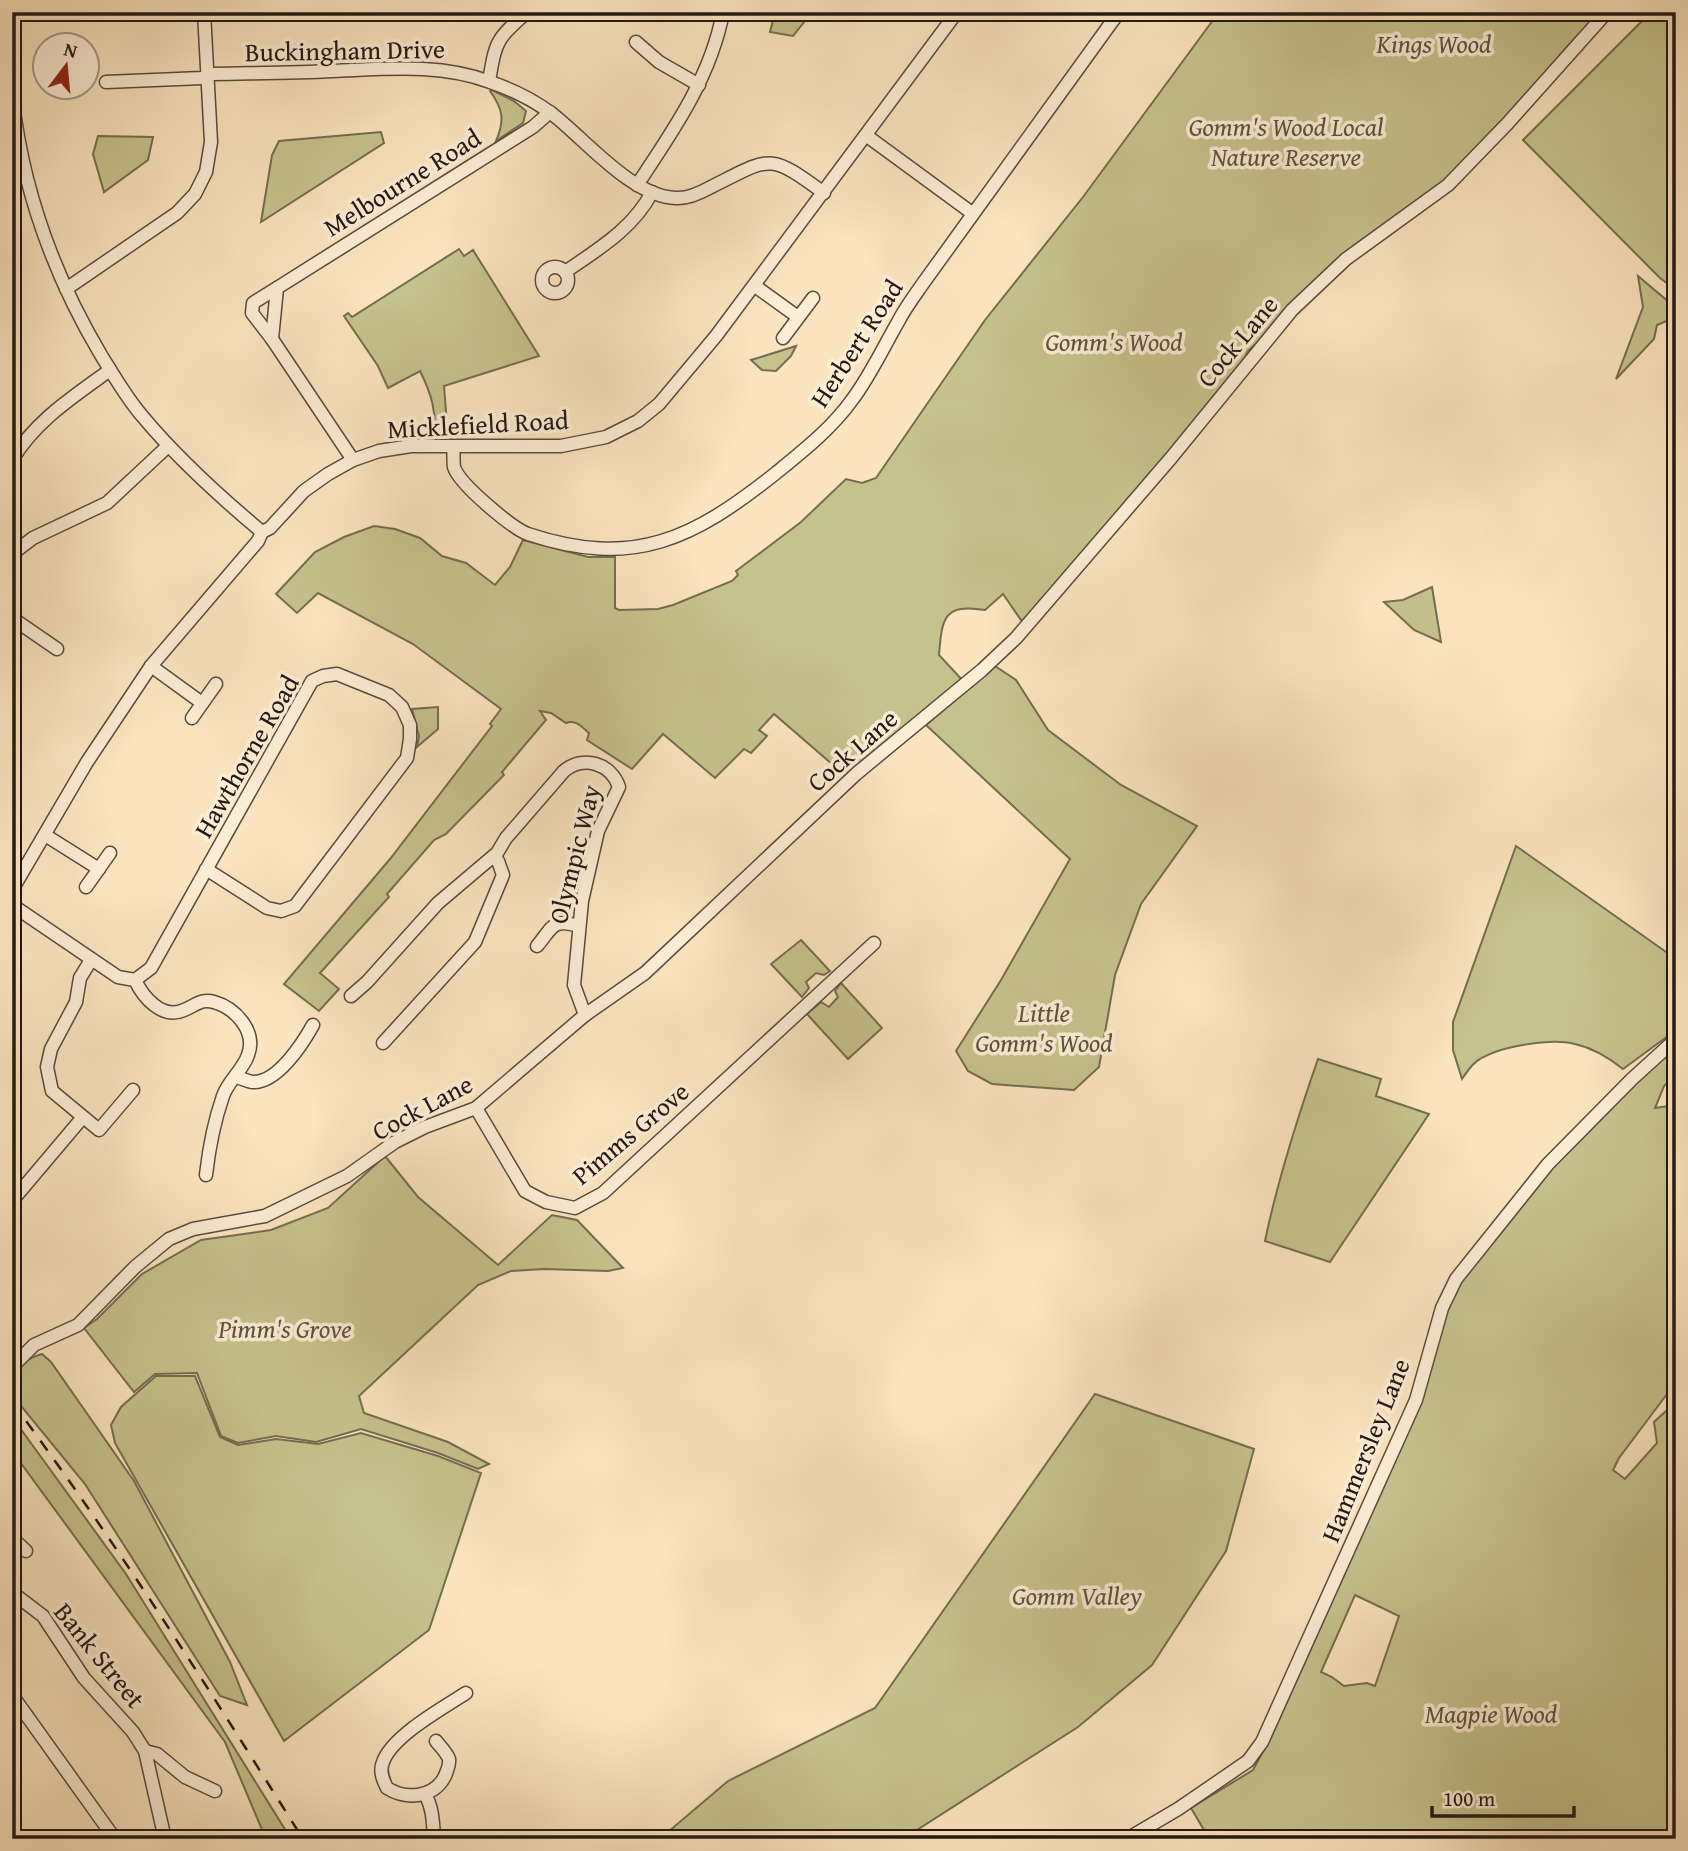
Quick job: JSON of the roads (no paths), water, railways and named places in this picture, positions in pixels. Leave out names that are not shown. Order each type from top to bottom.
[{"type":"street","points":[[66,289],[177,213],[195,194],[206,172],[211,142],[204,12]]},
{"type":"street","points":[[489,81],[495,47],[502,34],[527,12]]},
{"type":"street","points":[[637,185],[670,136],[699,85],[719,33],[723,12]]},
{"type":"street","name":"Micklefield Road","points":[[12,890],[87,762],[151,666],[258,541],[262,532],[270,528],[304,491],[353,460],[379,451],[411,446],[561,446],[606,437],[638,421],[659,404],[755,286],[957,12]]},
{"type":"street","name":"Herbert Road","points":[[453,446],[454,468],[501,517],[526,533],[570,546],[601,550],[648,546],[682,534],[754,490],[812,443],[845,410],[873,368],[899,319],[972,213],[1119,12]]},
{"type":"street","name":"Cock Lane","points":[[13,1365],[34,1345],[78,1325],[135,1267],[169,1239],[193,1229],[265,1216],[347,1176],[395,1142],[476,1108],[584,1015],[645,974],[856,774],[982,670],[1016,638],[1162,468],[1292,310],[1346,259],[1448,185],[1507,124],[1607,12]]},
{"type":"street","points":[[636,42],[659,62],[699,85]]},
{"type":"street","name":"Buckingham Drive","points":[[106,82],[207,76],[432,69],[458,71],[517,93],[550,112],[621,174],[652,192],[677,199],[701,192],[758,163],[773,163],[787,166],[824,193]]},
{"type":"street","points":[[13,102],[32,195],[45,238],[87,331],[140,415],[199,478],[262,532]]},
{"type":"street","name":"Melbourne Road","points":[[353,460],[251,313],[253,303],[533,127],[550,112]]},
{"type":"street","points":[[867,136],[972,213]]},
{"type":"street","points":[[565,272],[604,246],[643,210],[652,192]]},
{"type":"street","points":[[755,286],[798,317]]},
{"type":"street","points":[[272,340],[277,288]]},
{"type":"street","points":[[783,338],[813,298]]},
{"type":"street","points":[[12,460],[57,408],[110,370]]},
{"type":"street","points":[[12,554],[33,538],[107,503],[168,446]]},
{"type":"street","points":[[12,618],[57,649]]},
{"type":"street","points":[[151,666],[202,703]]},
{"type":"street","name":"Hawthorne Road","points":[[135,980],[151,968],[206,869],[312,681],[330,674],[352,678],[389,695],[402,707],[411,732],[407,758],[295,906],[281,911],[267,908],[206,869]]},
{"type":"street","points":[[192,718],[216,684]]},
{"type":"street","name":"Olympic Way","points":[[351,996],[368,982],[438,903],[493,858],[506,838],[567,768],[584,763],[597,764],[608,769],[619,787],[598,831],[582,901],[574,985],[584,1015]]},
{"type":"street","points":[[46,835],[99,869]]},
{"type":"street","points":[[86,887],[110,853]]},
{"type":"street","points":[[383,1043],[475,942],[503,875],[493,858]]},
{"type":"street","points":[[12,905],[91,960],[118,976],[135,980],[142,994],[169,1013],[182,1011],[202,1000],[208,1000],[234,1014],[244,1024],[249,1038],[248,1055],[236,1077],[226,1087],[216,1119],[206,1175]]},
{"type":"street","points":[[537,946],[555,924],[563,921],[579,926]]},
{"type":"street","name":"Pimms Grove","points":[[476,1108],[512,1172],[526,1191],[546,1202],[575,1208],[603,1193],[874,943]]},
{"type":"street","points":[[91,960],[80,978],[76,1002],[51,1049],[47,1068],[52,1091],[99,1130],[133,1090]]},
{"type":"street","points":[[236,1077],[256,1082],[274,1073],[301,1045],[313,1025]]},
{"type":"street","name":"Hammersley Lane","points":[[1127,1839],[1178,1809],[1248,1761],[1262,1742],[1416,1400],[1442,1308],[1456,1279],[1548,1164],[1632,1079],[1676,1039]]},
{"type":"street","points":[[12,1201],[83,1117]]},
{"type":"street","points":[[12,1538],[26,1551]]},
{"type":"street","name":"Bank Street","points":[[12,1595],[19,1597],[43,1616],[84,1678],[133,1732],[145,1751],[165,1839]]},
{"type":"street","points":[[436,1741],[449,1757],[449,1767],[441,1784],[425,1794],[407,1796],[396,1794],[387,1788],[381,1772],[383,1762],[395,1744],[466,1693]]},
{"type":"street","points":[[12,1695],[115,1839]]},
{"type":"street","name":"Bank Street","points":[[145,1751],[157,1754],[185,1777],[215,1791]]},
{"type":"street","points":[[425,1794],[433,1816],[434,1839]]},
{"type":"railway","points":[[12,1402],[126,1563],[303,1839]]},
{"type":"park label","name":"Kings Wood","points":[[1434,43]]},
{"type":"park label","name":"Gomm's Wood Local Nature Reserve","points":[[1286,141]]},
{"type":"park label","name":"Gomm's Wood","points":[[1114,341]]},
{"type":"park label","name":"Little Gomm's Wood","points":[[1044,1027]]},
{"type":"park label","name":"Pimm's Grove","points":[[285,1328]]},
{"type":"park label","name":"Gomm Valley","points":[[1077,1595]]},
{"type":"park label","name":"Magpie Wood","points":[[1491,1713]]}]
